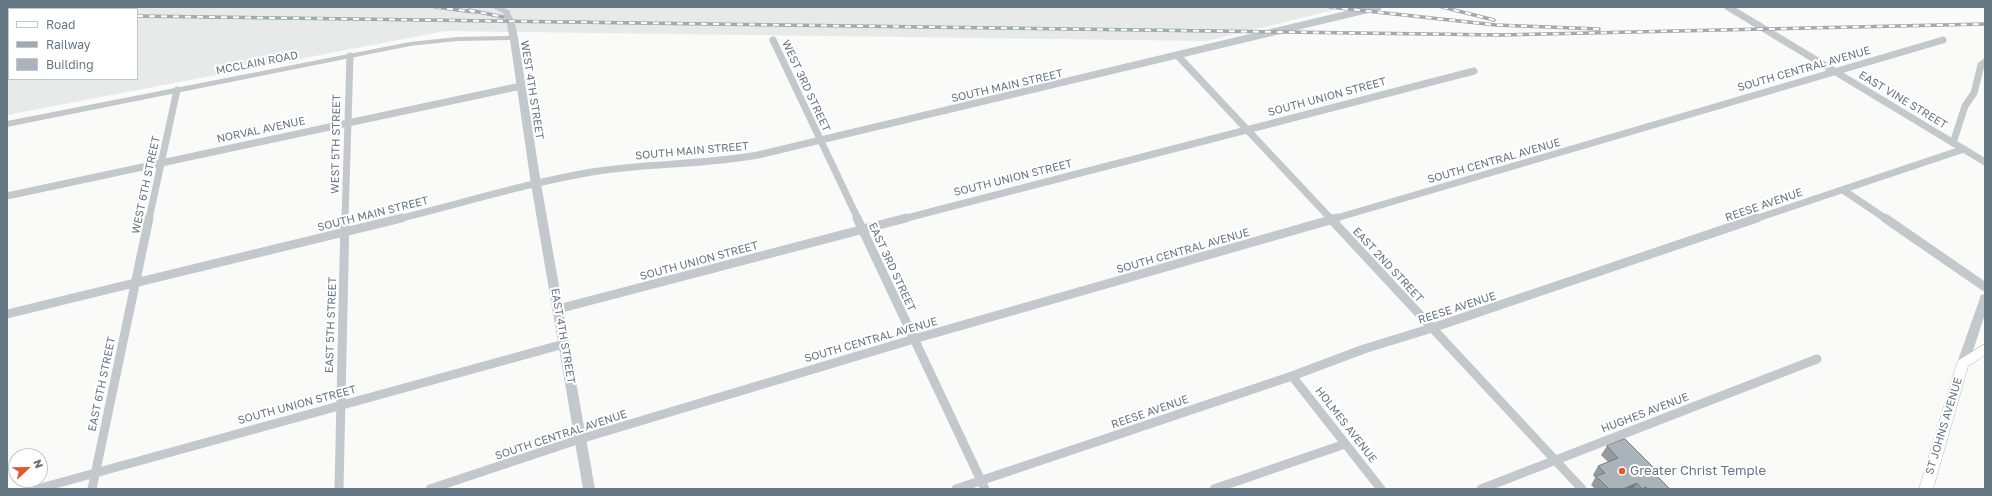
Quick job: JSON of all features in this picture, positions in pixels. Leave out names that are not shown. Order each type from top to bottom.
[{"type":"main road","points":[[1963,363],[1985,349]]},
{"type":"main road","name":"ST JOHNS AVENUE","points":[[1926,489],[1963,363]]},
{"type":"street","name":"WEST 4TH STREET","points":[[495,7],[506,12],[511,24],[536,184]]},
{"type":"street","name":"SOUTH MAIN STREET","points":[[7,314],[346,233],[536,184],[593,172],[731,160],[1178,56],[1378,7]]},
{"type":"street","name":"EAST VINE STREET","points":[[1728,7],[1985,162]]},
{"type":"street","name":"MCCLAIN ROAD","points":[[7,124],[404,45],[444,40],[514,38]]},
{"type":"street","name":"WEST 3RD STREET","points":[[773,40],[820,140]]},
{"type":"street","name":"SOUTH CENTRAL AVENUE","points":[[430,489],[580,439],[914,339],[1332,220],[1943,40]]},
{"type":"street","name":"WEST 5TH STREET","points":[[346,233],[347,122],[350,56]]},
{"type":"street","name":"EAST 2ND STREET","points":[[1178,56],[1582,489]]},
{"type":"street","points":[[1953,143],[1965,106],[1974,93],[1981,65],[1985,62]]},
{"type":"street","name":"SOUTH UNION STREET","points":[[558,309],[668,282],[862,229],[1474,71]]},
{"type":"street","name":"NORVAL AVENUE","points":[[7,196],[520,86]]},
{"type":"street","name":"WEST 6TH STREET","points":[[135,284],[178,90]]},
{"type":"street","name":"EAST 3RD STREET","points":[[820,140],[983,485]]},
{"type":"street","name":"REESE AVENUE","points":[[956,489],[983,485],[1292,376],[1364,349],[1432,328],[1964,149]]},
{"type":"street","name":"EAST 4TH STREET","points":[[536,184],[589,489]]},
{"type":"street","points":[[1843,190],[1985,287]]},
{"type":"street","name":"EAST 5TH STREET","points":[[339,489],[346,233]]},
{"type":"street","name":"EAST 6TH STREET","points":[[92,489],[135,284]]},
{"type":"street","points":[[1963,363],[1985,298]]},
{"type":"street","name":"SOUTH UNION STREET","points":[[37,489],[564,344]]},
{"type":"street","name":"HUGHES AVENUE","points":[[1481,489],[1817,359]]},
{"type":"street","name":"HOLMES AVENUE","points":[[1292,376],[1381,489]]},
{"type":"street","points":[[1214,489],[1345,444]]},
{"type":"shaded area","points":[[7,7],[1346,7],[1207,41],[445,31],[7,115]]},
{"type":"building","name":"Greater Christ Temple","points":[[1625,439],[1659,473],[1656,475],[1670,489],[1648,489],[1646,487],[1642,489],[1637,483],[1623,489],[1609,489],[1596,476],[1605,473],[1598,466],[1618,458],[1607,446]]},
{"type":"railway","points":[[435,7],[474,12]]},
{"type":"railway","points":[[1330,7],[1496,25],[1599,29]]},
{"type":"railway","points":[[1442,7],[1494,20]]},
{"type":"railway","points":[[469,10],[503,17]]},
{"type":"railway","points":[[138,16],[1500,35],[1985,24]]},
{"type":"place","name":"Greater Christ Temple","points":[[1622,471]]}]
